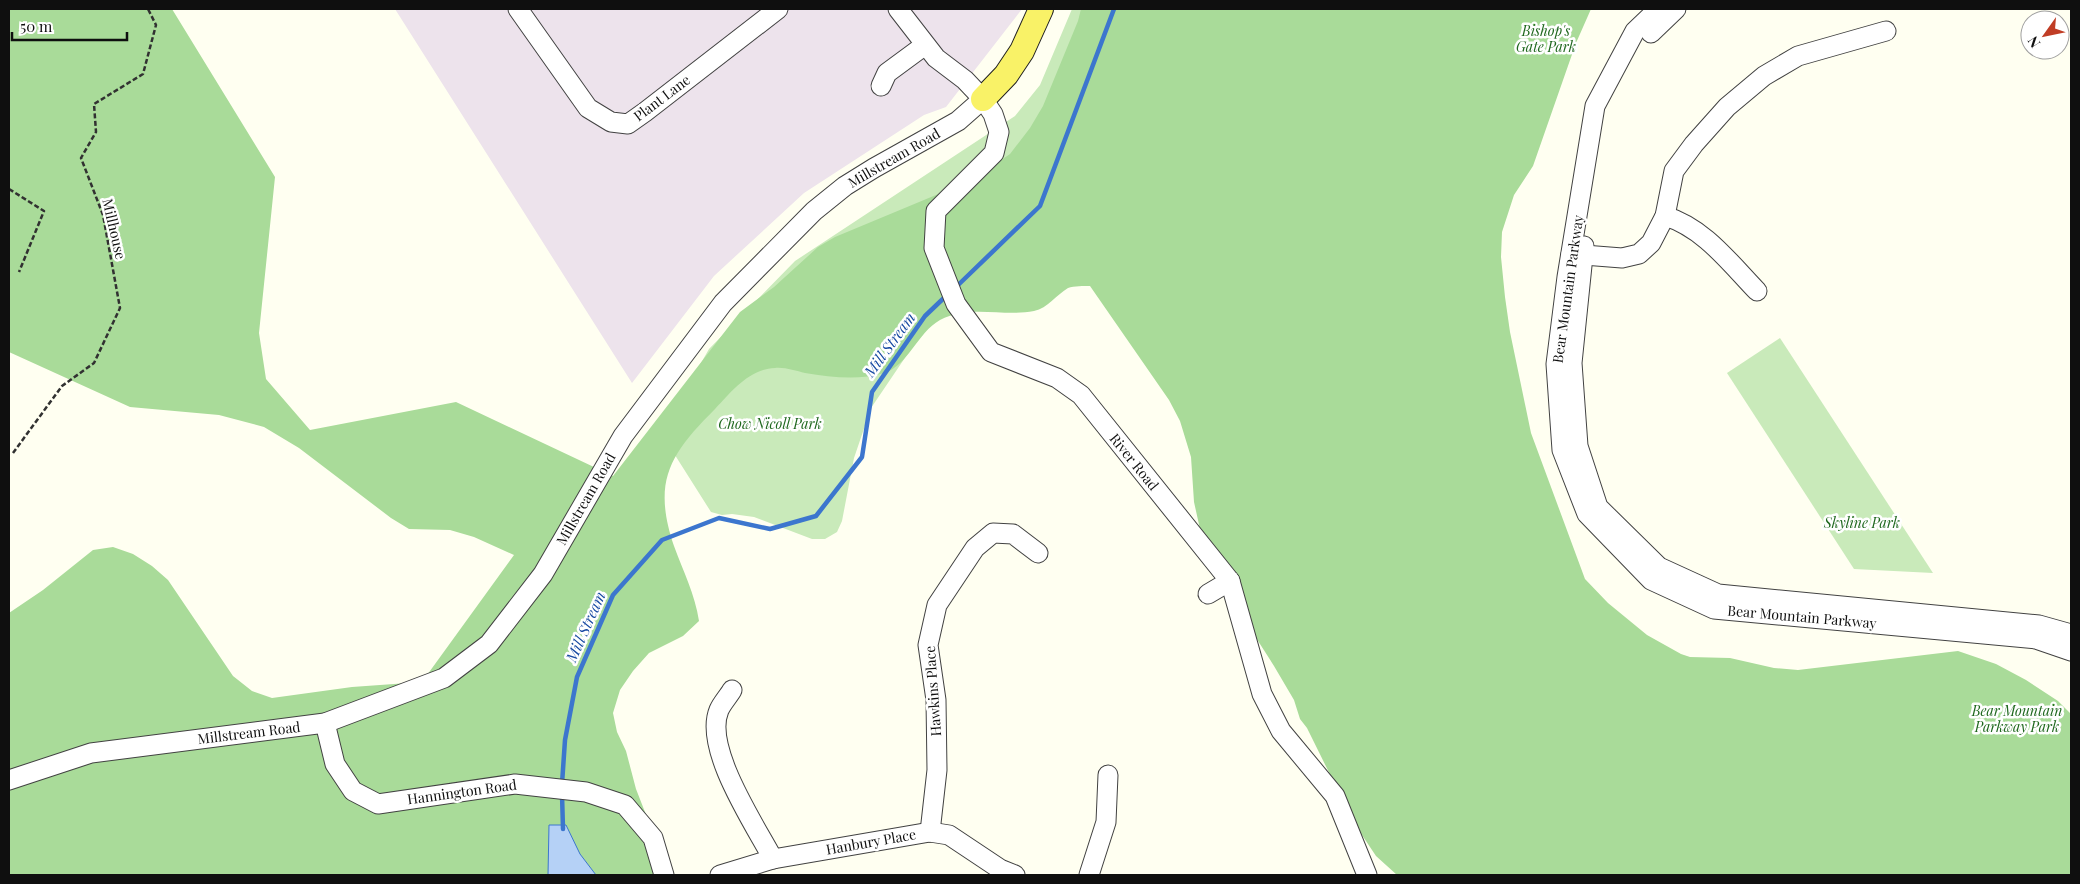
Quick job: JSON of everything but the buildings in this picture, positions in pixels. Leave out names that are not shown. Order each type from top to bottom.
[{"type":"main road","name":"Millstream Road","points":[[982,99],[1006,75],[1022,51],[1040,9]]},
{"type":"street","name":"Plant Lane","points":[[518,9],[588,108],[611,122],[628,124],[778,9]]},
{"type":"street","name":"River Road","points":[[898,9],[924,44],[982,99],[992,114],[999,132],[994,153],[936,211],[934,248],[956,304],[992,352],[1056,378],[1080,395],[1230,581],[1262,694],[1281,731],[1335,796],[1367,875]]},
{"type":"street","name":"Bear Mountain Parkway","points":[[1658,9],[1635,32],[1595,106],[1577,254],[1572,363],[1578,446],[1598,507],[1659,567],[1718,594],[2038,625],[2071,634]]},
{"type":"street","name":"Bear Mountain Parkway","points":[[1676,9],[1643,41],[1608,106],[1556,364],[1562,450],[1586,514],[1651,580],[1714,608],[2036,639],[2071,651]]},
{"type":"street","points":[[1577,254],[1622,258],[1638,254],[1651,243],[1664,216],[1674,172],[1694,144],[1728,107],[1764,76],[1798,56],[1886,32]]},
{"type":"street","points":[[881,86],[887,73],[924,44]]},
{"type":"street","name":"Millstream Road","points":[[9,780],[91,753],[325,723],[444,678],[489,644],[543,574],[623,436],[723,303],[814,211],[846,186],[874,168],[958,121],[982,99]]},
{"type":"street","points":[[1664,216],[1686,224],[1710,241],[1757,291]]},
{"type":"street","name":"Hawkins Place","points":[[930,832],[937,770],[936,708],[928,645],[937,605],[975,548],[993,533],[1013,534],[1038,553]]},
{"type":"street","points":[[1208,594],[1230,581]]},
{"type":"street","points":[[732,690],[719,711],[716,736],[728,775],[773,859]]},
{"type":"street","name":"Hannington Road","points":[[325,723],[335,764],[353,791],[378,804],[515,784],[543,785],[586,792],[625,805],[653,838],[664,875]]},
{"type":"street","points":[[1089,875],[1106,822],[1108,775]]},
{"type":"street","name":"Hanbury Place","points":[[720,875],[773,859],[930,832],[949,835],[1000,869],[1015,875]]},
{"type":"path","name":"Millhouse","points":[[13,453],[62,386],[94,363],[120,308],[103,215],[81,158],[96,132],[94,104],[142,74],[156,25],[148,9]]},
{"type":"path","points":[[9,189],[44,211],[19,272]]},
{"type":"shaded area","points":[[395,9],[1022,9],[946,107],[924,115],[804,193],[714,276],[632,383]]},
{"type":"green space","points":[[9,9],[172,9],[275,177],[259,333],[266,379],[310,430],[456,402],[613,476],[740,312],[774,287],[818,247],[835,237],[972,180],[1010,154],[1030,128],[1043,106],[1078,21],[1081,9],[1591,9],[1576,43],[1533,166],[1514,195],[1502,232],[1501,257],[1510,332],[1531,433],[1585,579],[1608,603],[1647,635],[1690,657],[1730,658],[1774,668],[1798,670],[1958,651],[1996,664],[2026,680],[2058,701],[2071,714],[2071,875],[1397,875],[1376,856],[1354,823],[1307,728],[1300,719],[1294,700],[1235,605],[1204,547],[1194,502],[1191,457],[1180,421],[1169,400],[1090,286],[1076,286],[1068,288],[1044,307],[1034,311],[1010,313],[974,312],[951,315],[932,326],[900,364],[884,373],[844,378],[779,368],[757,372],[735,388],[699,425],[676,455],[669,470],[665,486],[665,504],[674,546],[692,592],[699,621],[683,636],[649,653],[620,690],[613,713],[617,732],[626,751],[636,789],[667,875],[9,875],[9,613],[43,590],[93,550],[113,547],[133,554],[152,566],[168,580],[233,676],[252,691],[272,698],[352,687],[422,682],[514,555],[474,537],[450,530],[409,529],[391,518],[299,448],[264,427],[219,415],[130,407],[9,352]]},
{"type":"green space","name":"Chow Nicoll Park","points":[[1072,9],[1159,9],[947,305],[915,343],[871,408],[854,458],[842,521],[837,532],[825,539],[812,539],[754,517],[732,514],[722,515],[711,512],[661,433],[709,349],[795,261],[1015,116],[1040,85]]},
{"type":"green space","name":"Skyline Park","points":[[1780,338],[1933,573],[1854,569],[1727,373]]},
{"type":"water","points":[[549,825],[566,825],[580,854],[596,875],[548,875]]},
{"type":"waterway","name":"Mill Stream","points":[[955,288],[1040,206],[1114,9]]},
{"type":"waterway","name":"Mill Stream","points":[[562,784],[565,740],[577,677],[613,595],[662,540],[719,518],[770,529],[816,516],[862,457],[872,392],[925,316],[947,295]]},
{"type":"waterway","name":"Mill Stream","points":[[562,794],[563,829]]},
{"type":"park label","name":"Bishop's Gate Park","points":[[1546,40]]},
{"type":"park label","name":"Bear Mountain Parkway Park","points":[[2017,720]]}]
